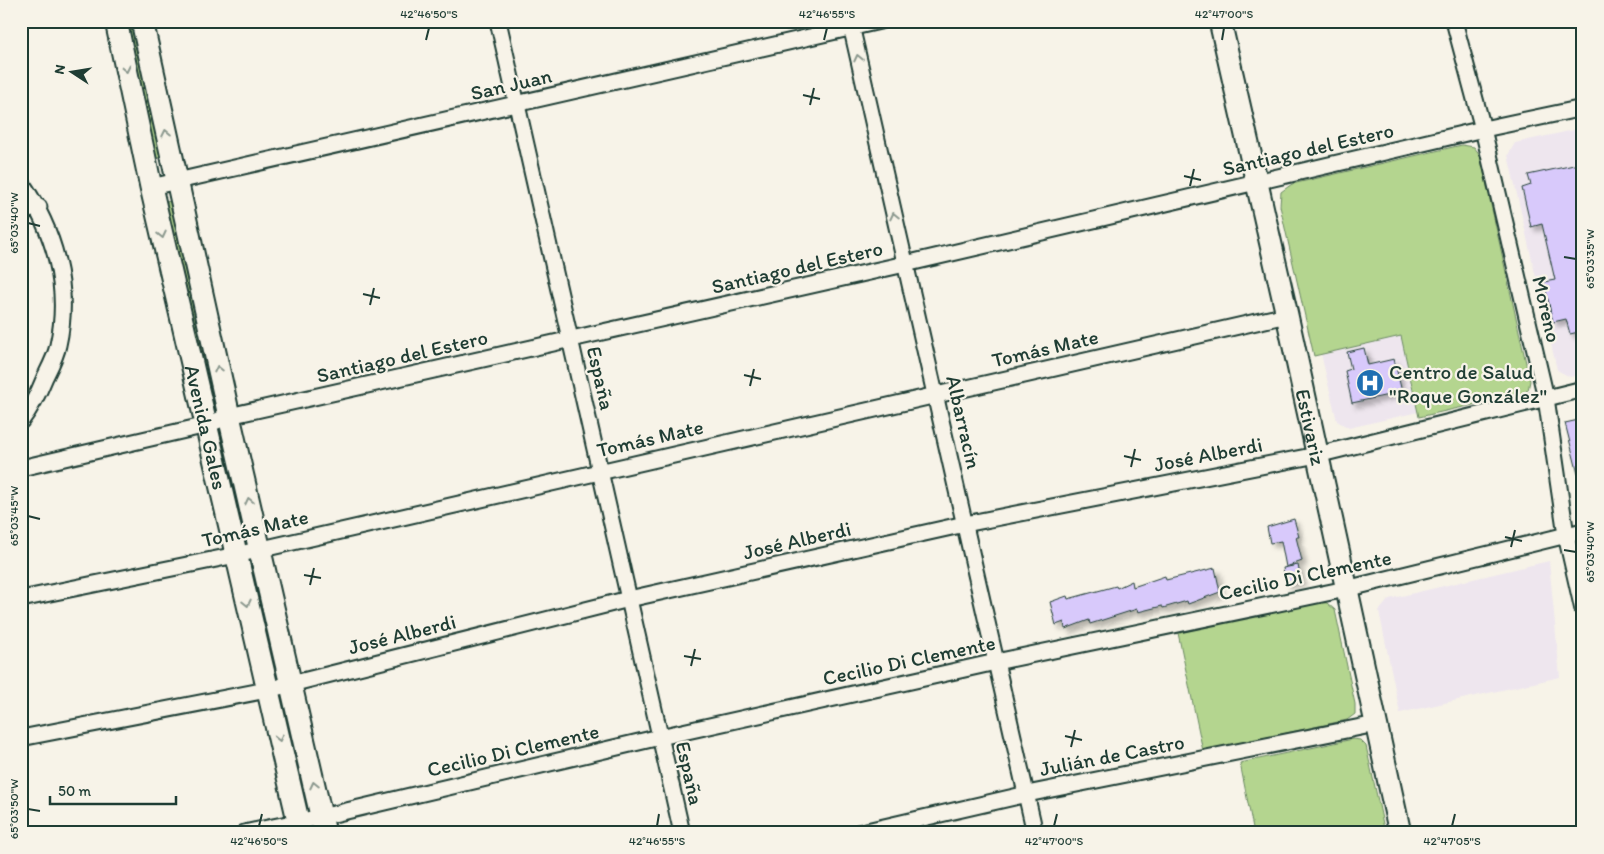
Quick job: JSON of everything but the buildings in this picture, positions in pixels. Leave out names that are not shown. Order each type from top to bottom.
[{"type":"street","name":"Avenida Gales","points":[[116,21],[151,187],[300,827]]},
{"type":"street","name":"Avenida Gales","points":[[142,21],[229,416],[323,825]]},
{"type":"street","name":"España","points":[[498,21],[682,833]]},
{"type":"street","name":"San Juan","points":[[151,187],[517,104],[850,24],[880,21]]},
{"type":"street","name":"Estivariz","points":[[1220,21],[1287,315],[1400,833]]},
{"type":"street","name":"Moreno","points":[[1454,21],[1483,129],[1546,398],[1566,535],[1583,610]]},
{"type":"street","name":"Albarracín","points":[[850,24],[1035,833]]},
{"type":"street","name":"Santiago del Estero","points":[[21,468],[207,425],[229,416],[571,341],[1483,129],[1583,108]]},
{"type":"street","points":[[21,182],[39,208],[53,240],[60,274],[63,311],[58,347],[40,389],[21,421]]},
{"type":"street","points":[[21,212],[39,208]]},
{"type":"street","name":"Tomás Mate","points":[[21,599],[236,555],[1287,315]]},
{"type":"street","name":"José Alberdi","points":[[21,738],[267,690],[629,599],[965,524],[1317,455],[1583,389]]},
{"type":"street","name":"Cecilio Di Clemente","points":[[244,833],[323,825],[660,736],[996,662],[1346,589],[1583,531]]},
{"type":"street","name":"Julián de Castro","points":[[858,833],[1027,794],[1376,724]]},
{"type":"shaded area","points":[[1583,128],[1583,374],[1570,377],[1557,370],[1508,155],[1515,143]]},
{"type":"shaded area","name":"Centro de Salud \"Roque González\"","points":[[1401,336],[1418,412],[1349,428],[1337,421],[1321,354]]},
{"type":"shaded area","points":[[1549,561],[1560,677],[1400,713],[1379,611],[1389,599]]},
{"type":"green space","points":[[126,21],[133,21],[163,157],[156,158]]},
{"type":"green space","points":[[1462,145],[1474,147],[1480,155],[1530,381],[1528,390],[1521,394],[1419,417],[1401,336],[1314,356],[1280,206],[1281,192],[1292,184]]},
{"type":"green space","points":[[172,201],[215,390],[208,391],[165,202]]},
{"type":"green space","points":[[1317,602],[1327,603],[1335,610],[1355,704],[1355,714],[1347,720],[1203,751],[1178,633]]},
{"type":"green space","points":[[1353,739],[1360,740],[1366,746],[1385,833],[1254,833],[1240,763]]},
{"type":"place","name":"Centro de Salud \"Roque González\"","points":[[1370,383]]}]
